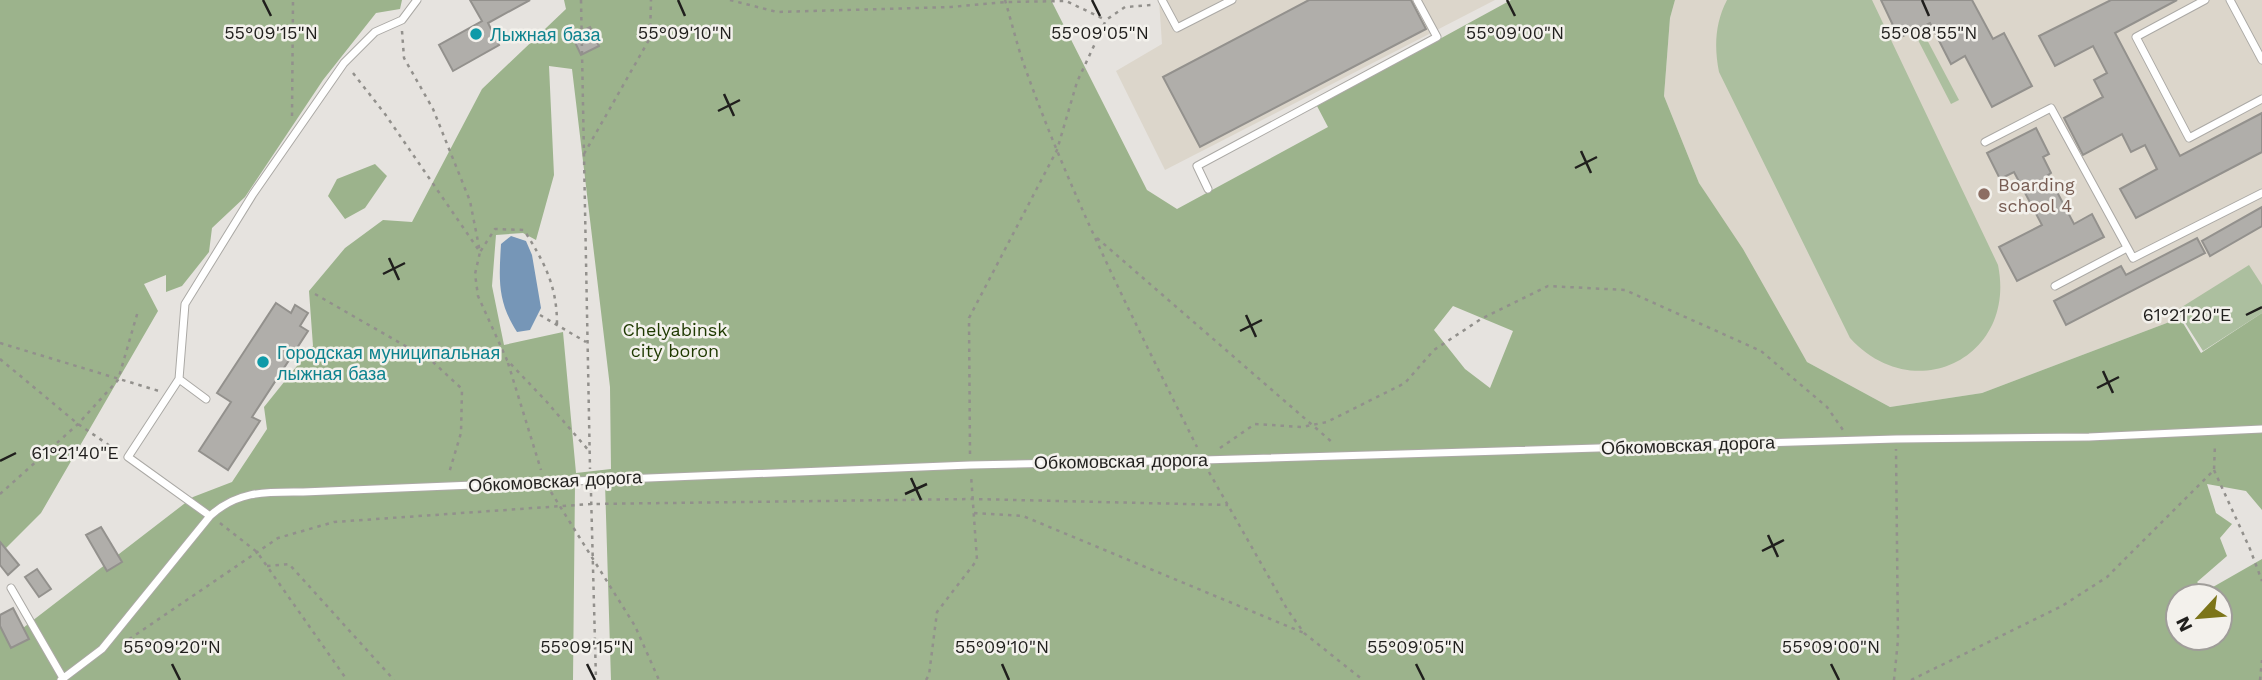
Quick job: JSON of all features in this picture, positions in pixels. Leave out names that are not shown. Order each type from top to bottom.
[{"type":"lane","points":[[210,516],[128,457],[179,379],[185,304],[253,194],[344,63],[374,32],[402,20],[417,0]]},
{"type":"lane","points":[[1163,2],[1177,28],[1232,0]]},
{"type":"lane","points":[[1208,189],[1198,166],[1437,37],[1417,0]]},
{"type":"lane","points":[[2205,0],[2136,37],[2189,138],[2262,99]]},
{"type":"lane","points":[[2230,0],[2262,60]]},
{"type":"lane","points":[[1985,142],[2050,108],[2133,258],[2262,193]]},
{"type":"lane","points":[[2055,286],[2127,248]]},
{"type":"lane","points":[[179,379],[206,398]]},
{"type":"lane","name":"Обкомовская дорога","points":[[62,679],[102,649],[210,516],[225,502],[262,492],[970,464],[2089,436],[2262,429]]},
{"type":"lane","points":[[11,588],[62,679]]},
{"type":"path","points":[[292,138],[293,0]]},
{"type":"path","points":[[581,0],[596,680]]},
{"type":"path","points":[[583,156],[650,38],[651,0]]},
{"type":"path","points":[[730,0],[777,12],[951,7],[1005,1],[1066,1],[1106,20]]},
{"type":"path","points":[[1005,1],[1023,60],[1057,150],[1115,282],[1203,460],[1287,609],[1304,633]]},
{"type":"path","points":[[926,680],[929,675],[937,612],[977,560],[970,464],[969,318],[1057,150],[1077,82],[1106,20],[1125,7],[1163,2]]},
{"type":"path","points":[[402,20],[404,58],[433,109],[452,155],[470,201],[480,252]]},
{"type":"path","points":[[344,63],[385,114],[480,252]]},
{"type":"path","points":[[557,324],[557,300],[543,260],[524,230],[495,229],[480,252],[475,274],[478,296],[507,360],[544,481],[635,626],[659,680]]},
{"type":"path","points":[[1095,236],[1314,425],[1345,456]]},
{"type":"path","points":[[1203,460],[1255,424],[1302,427],[1327,422],[1405,383],[1434,350],[1481,318],[1548,286],[1626,290],[1761,351],[1826,408],[1852,440]]},
{"type":"path","points":[[315,294],[433,362],[462,389],[461,433],[445,486]]},
{"type":"path","points":[[0,494],[78,424],[118,380],[138,311]]},
{"type":"path","points":[[540,315],[587,343]]},
{"type":"path","points":[[0,343],[169,393]]},
{"type":"path","points":[[0,359],[78,424],[128,457]]},
{"type":"path","points":[[507,360],[590,452]]},
{"type":"path","points":[[2216,431],[2214,470],[2262,581]]},
{"type":"path","points":[[1894,680],[1898,640],[1896,439]]},
{"type":"path","points":[[1911,680],[2062,606],[2107,577],[2214,470]]},
{"type":"path","points":[[117,649],[278,538],[334,522],[591,504],[973,499],[1228,505]]},
{"type":"path","points":[[974,513],[1023,516],[1304,633],[1363,680]]},
{"type":"path","points":[[210,516],[257,552],[346,680]]},
{"type":"path","points":[[267,566],[289,564],[394,680]]},
{"type":"path","points":[[2260,680],[2262,660]]},
{"type":"shaded area","points":[[1159,0],[1495,0],[1165,170],[1116,71],[1162,44]]},
{"type":"shaded area","name":"Boarding school 4","points":[[1675,0],[2262,0],[2262,305],[2180,318],[1982,393],[1890,407],[1807,362],[1699,183],[1664,96],[1670,18]]},
{"type":"green space","points":[[0,0],[402,0],[400,9],[376,13],[323,80],[245,197],[212,228],[209,252],[182,286],[166,292],[166,275],[144,284],[158,311],[41,513],[0,554]]},
{"type":"green space","name":"Chelyabinsk city boron","points":[[564,0],[1051,0],[1147,190],[1177,209],[1328,127],[1317,106],[1511,0],[1675,0],[1670,18],[1664,96],[1699,183],[1743,249],[1807,362],[1890,407],[1982,393],[2180,318],[2201,353],[2262,313],[2262,510],[2246,491],[2207,484],[2216,513],[2232,524],[2220,538],[2227,556],[2197,582],[2164,582],[2164,652],[2234,652],[2234,582],[2222,582],[2262,559],[2262,680],[611,680],[605,483],[575,485],[573,680],[0,680],[0,614],[23,628],[193,497],[232,482],[267,429],[264,407],[313,346],[309,291],[345,248],[383,220],[412,222],[482,89],[566,9]],"holes":[[[549,66],[572,69],[610,387],[611,469],[576,473],[563,332],[504,345],[492,286],[496,235],[523,233],[536,240],[554,175]],[[1453,306],[1513,331],[1490,388],[1465,369],[1434,330]]]},
{"type":"green space","points":[[1727,0],[1872,0],[1998,265],[2000,298],[1992,325],[1976,347],[1955,363],[1930,370],[1903,369],[1876,359],[1850,338],[1719,72],[1717,35]]},
{"type":"green space","points":[[1925,36],[1959,100],[1951,104],[1918,40]]},
{"type":"green space","points":[[375,164],[387,176],[365,208],[345,219],[328,196],[337,179]]},
{"type":"green space","points":[[2249,265],[2262,285],[2262,313],[2203,351],[2177,310]]},
{"type":"water","points":[[511,236],[526,241],[532,255],[541,308],[530,330],[517,332],[506,310],[500,279],[501,244]]},
{"type":"building","name":"Лыжная база","points":[[470,0],[530,0],[488,23],[499,45],[453,71],[439,45],[482,21]]},
{"type":"building","points":[[1309,0],[1411,0],[1426,29],[1200,147],[1163,77]]},
{"type":"building","points":[[1881,0],[1972,0],[1993,39],[2004,33],[2032,86],[1992,107],[1965,56],[1951,64],[1930,23],[1899,38]]},
{"type":"building","points":[[2111,0],[2177,0],[2115,33],[2180,156],[2262,113],[2262,152],[2136,218],[2120,189],[2157,169],[2145,145],[2131,152],[2122,134],[2083,155],[2064,118],[2103,97],[2094,80],[2107,73],[2093,46],[2055,66],[2039,36]]},
{"type":"building","points":[[590,27],[599,46],[581,55],[572,36]]},
{"type":"building","points":[[2036,128],[2049,154],[2043,157],[2051,173],[2048,175],[2074,224],[2092,214],[2104,237],[2017,281],[1999,247],[2042,225],[2014,172],[2000,179],[1987,153]]},
{"type":"building","points":[[2262,207],[2262,226],[2210,256],[2202,241]]},
{"type":"building","points":[[2197,238],[2205,253],[2066,325],[2054,301],[2121,266],[2126,275]]},
{"type":"building","name":"Городская муниципальная лыжная база","points":[[276,303],[291,313],[295,305],[308,313],[300,326],[308,331],[252,417],[260,421],[228,470],[199,451],[231,402],[217,393]]},
{"type":"building","points":[[101,527],[122,562],[107,571],[86,535]]},
{"type":"building","points":[[0,542],[19,565],[8,575],[0,565]]},
{"type":"building","points":[[37,569],[51,589],[39,597],[25,577]]},
{"type":"building","points":[[13,608],[29,639],[11,648],[0,626],[0,615]]},
{"type":"place","name":"Лыжная база","points":[[476,34]]},
{"type":"place","name":"Boarding school 4","points":[[1984,194]]},
{"type":"place","name":"Городская муниципальная лыжная база","points":[[263,362]]}]
